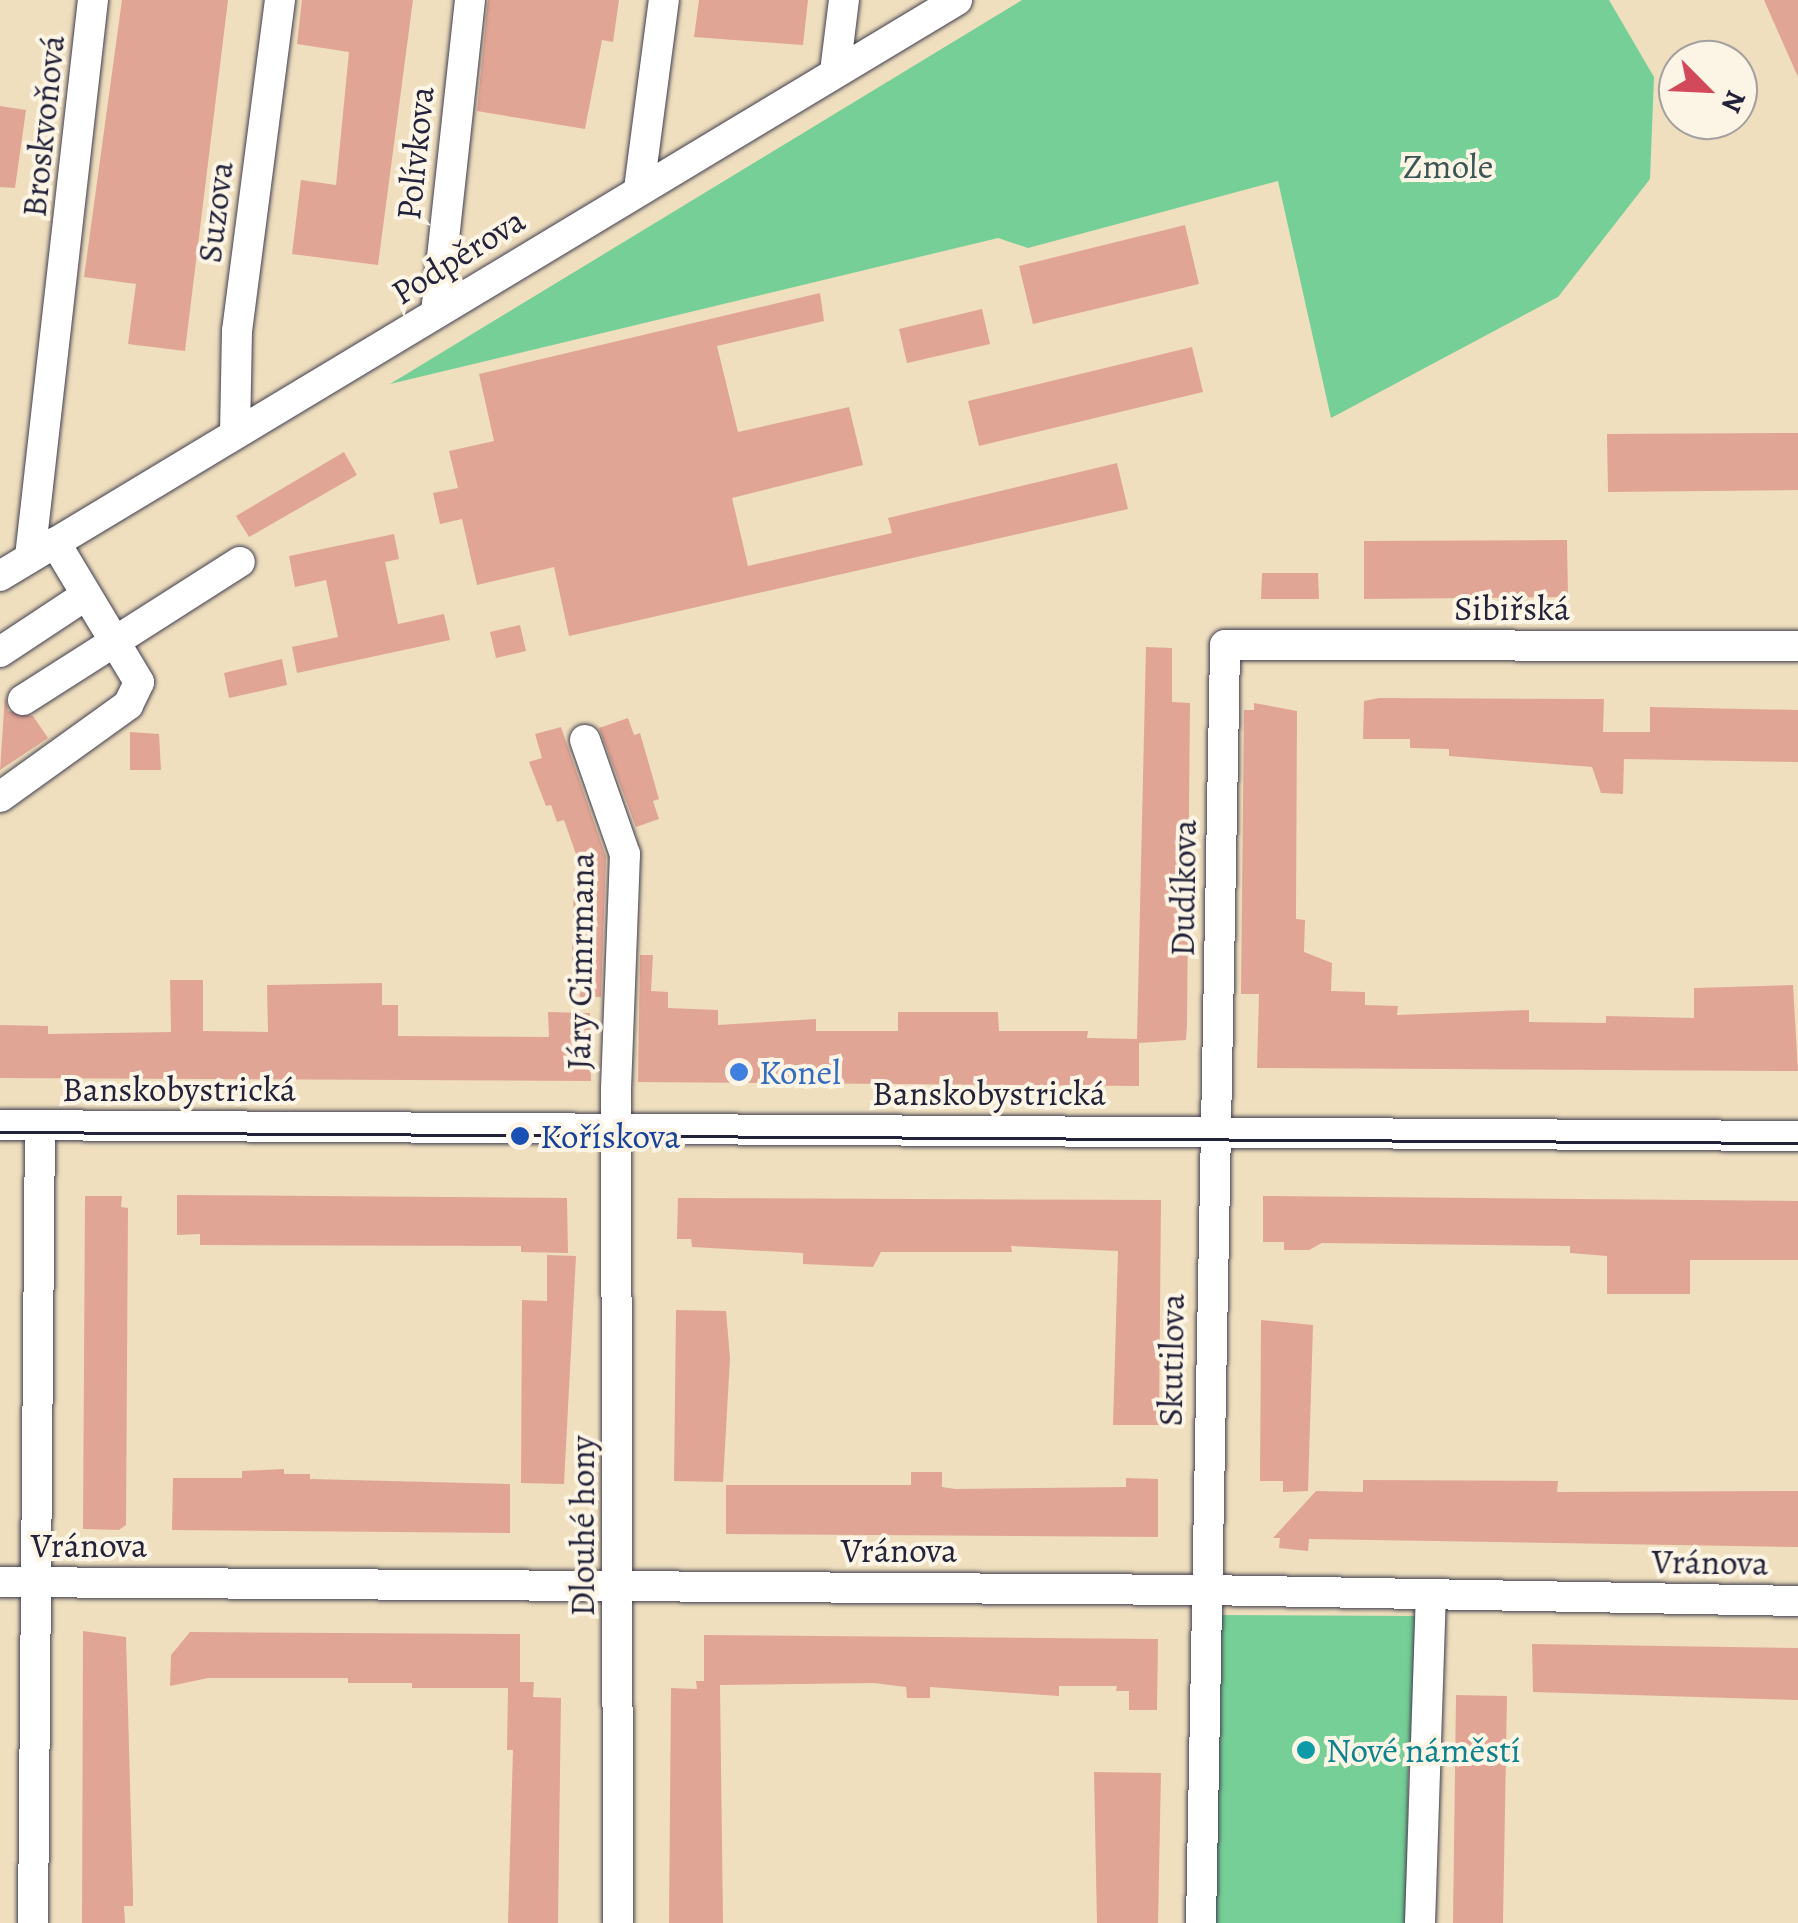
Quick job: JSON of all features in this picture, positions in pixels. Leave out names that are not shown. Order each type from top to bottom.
[{"type":"street","name":"Broskvoňová","points":[[43,550],[93,0]]},
{"type":"street","name":"Suzova","points":[[235,434],[238,331],[280,0]]},
{"type":"street","name":"Polívkova","points":[[436,313],[470,0]]},
{"type":"street","points":[[640,188],[664,0]]},
{"type":"street","points":[[835,72],[844,0]]},
{"type":"street","name":"Podpěrova","points":[[0,576],[957,0]]},
{"type":"street","points":[[0,797],[128,705],[139,682],[86,595],[43,550]]},
{"type":"street","points":[[23,700],[240,562]]},
{"type":"street","points":[[0,652],[86,595]]},
{"type":"street","name":"Sibiřská","points":[[1226,646],[1798,646]]},
{"type":"street","name":"Dudíkova","points":[[1214,1132],[1226,646]]},
{"type":"street","name":"Járy Cimrmana","points":[[585,740],[625,854],[620,1129]]},
{"type":"street","name":"Banskobystrická","points":[[0,1125],[1798,1136]]},
{"type":"street","points":[[33,1923],[40,1126]]},
{"type":"street","name":"Dlouhé hony","points":[[618,1923],[620,1129]]},
{"type":"street","name":"Skutilova","points":[[1206,1590],[1214,1132]]},
{"type":"street","name":"Vránova","points":[[0,1582],[1206,1590],[1798,1602]]},
{"type":"street","points":[[1201,1923],[1206,1590]]},
{"type":"street","points":[[1420,1923],[1431,1594]]},
{"type":"green space","name":"Zmole","points":[[1022,0],[1609,0],[1654,77],[1650,179],[1558,297],[1331,418],[1278,181],[1028,248],[998,238],[390,384]]},
{"type":"green space","name":"Nové náměstí","points":[[1212,1615],[1420,1616],[1417,1738],[1409,1747],[1406,1923],[1210,1923]]},
{"type":"building","points":[[122,0],[228,0],[185,351],[128,344],[136,284],[84,277]]},
{"type":"building","points":[[302,0],[413,0],[378,265],[292,254],[301,180],[336,185],[349,52],[297,44]]},
{"type":"building","points":[[488,0],[619,0],[613,42],[602,40],[585,129],[477,111]]},
{"type":"building","points":[[699,0],[808,0],[803,45],[694,37]]},
{"type":"building","points":[[1764,0],[1798,0],[1798,77]]},
{"type":"building","points":[[0,106],[26,110],[15,188],[0,187]]},
{"type":"building","points":[[1185,225],[1199,284],[1033,324],[1019,266]]},
{"type":"building","points":[[820,293],[824,321],[717,346],[738,432],[849,407],[863,465],[732,498],[748,566],[892,533],[888,518],[1117,463],[1128,509],[569,636],[554,567],[477,585],[462,519],[440,524],[433,493],[458,488],[449,451],[494,441],[479,374]]},
{"type":"building","points":[[982,309],[990,344],[907,363],[899,329]]},
{"type":"building","points":[[1192,347],[1203,392],[979,446],[968,401]]},
{"type":"building","points":[[1798,433],[1798,490],[1608,492],[1607,434]]},
{"type":"building","points":[[344,452],[357,475],[249,537],[236,516]]},
{"type":"building","points":[[394,534],[399,559],[385,562],[398,624],[444,614],[450,640],[297,673],[292,647],[338,637],[326,580],[295,587],[289,556]]},
{"type":"building","points":[[1567,540],[1568,597],[1364,599],[1364,541]]},
{"type":"building","points":[[1262,573],[1318,573],[1319,599],[1261,599]]},
{"type":"building","points":[[520,625],[526,651],[496,658],[490,632]]},
{"type":"building","points":[[1146,647],[1172,648],[1172,702],[1190,703],[1187,1025],[1186,1040],[1139,1043],[1139,1086],[638,1082],[640,955],[653,955],[651,991],[668,992],[668,1008],[718,1010],[718,1025],[816,1019],[816,1031],[898,1031],[898,1012],[998,1012],[999,1031],[1088,1031],[1087,1038],[1137,1039]]},
{"type":"building","points":[[282,659],[287,685],[229,698],[224,673]]},
{"type":"building","points":[[5,696],[8,711],[33,716],[48,738],[0,770]]},
{"type":"building","points":[[1604,699],[1603,732],[1650,732],[1650,707],[1798,710],[1798,762],[1624,759],[1623,794],[1601,793],[1592,767],[1449,756],[1449,749],[1410,748],[1410,739],[1363,739],[1364,701]]},
{"type":"building","points":[[1254,703],[1297,711],[1296,919],[1305,920],[1304,952],[1332,963],[1331,991],[1365,992],[1365,1005],[1398,1006],[1397,1015],[1529,1010],[1529,1022],[1606,1023],[1606,1016],[1694,1018],[1694,988],[1793,985],[1798,1071],[1257,1068],[1259,994],[1241,994],[1244,710],[1254,710]]},
{"type":"building","points":[[628,718],[634,735],[640,733],[659,799],[653,801],[659,819],[636,827],[599,728]]},
{"type":"building","points":[[561,727],[606,857],[601,997],[580,997],[572,962],[574,883],[586,883],[564,820],[557,822],[551,805],[546,806],[529,762],[542,758],[535,734]]},
{"type":"building","points":[[130,732],[159,734],[161,770],[130,770]]},
{"type":"building","points":[[170,980],[203,980],[203,1031],[268,1032],[267,985],[382,983],[382,1005],[398,1005],[398,1036],[549,1037],[548,1012],[590,1013],[591,1081],[0,1078],[0,1025],[48,1026],[48,1034],[171,1032]]},
{"type":"building","points":[[177,1195],[567,1198],[568,1253],[521,1252],[521,1246],[200,1245],[200,1234],[177,1235]]},
{"type":"building","points":[[85,1196],[122,1196],[121,1207],[128,1208],[126,1525],[119,1530],[83,1529]]},
{"type":"building","points":[[1263,1196],[1798,1201],[1798,1260],[1690,1260],[1690,1294],[1607,1294],[1607,1256],[1570,1253],[1570,1246],[1322,1243],[1309,1250],[1284,1250],[1284,1242],[1263,1242]]},
{"type":"building","points":[[678,1198],[1161,1200],[1159,1425],[1113,1425],[1118,1251],[1011,1246],[1012,1252],[881,1252],[873,1267],[803,1264],[803,1253],[692,1247],[691,1239],[677,1239]]},
{"type":"building","points":[[547,1255],[576,1256],[564,1484],[521,1483],[522,1300],[547,1301]]},
{"type":"building","points":[[676,1310],[726,1311],[730,1358],[723,1482],[674,1481]]},
{"type":"building","points":[[1261,1320],[1313,1325],[1308,1491],[1283,1492],[1283,1481],[1260,1481]]},
{"type":"building","points":[[284,1469],[284,1474],[310,1474],[310,1479],[510,1484],[510,1533],[172,1530],[173,1478],[242,1478],[242,1471]]},
{"type":"building","points":[[911,1472],[942,1472],[942,1487],[955,1489],[1126,1487],[1126,1478],[1158,1479],[1158,1537],[726,1534],[726,1485],[911,1485]]},
{"type":"building","points":[[1363,1480],[1558,1481],[1557,1492],[1798,1491],[1798,1547],[1309,1539],[1308,1551],[1279,1548],[1280,1538],[1273,1538],[1316,1491],[1363,1492]]},
{"type":"building","points":[[83,1631],[126,1637],[133,1906],[124,1906],[125,1923],[82,1923]]},
{"type":"building","points":[[190,1632],[520,1634],[520,1682],[534,1682],[533,1697],[561,1698],[558,1923],[508,1923],[513,1750],[507,1750],[508,1688],[412,1688],[412,1683],[348,1683],[348,1678],[208,1678],[170,1686],[171,1655]]},
{"type":"building","points":[[704,1635],[1158,1639],[1157,1710],[1129,1710],[1129,1691],[1116,1691],[1117,1686],[1059,1686],[1059,1696],[930,1687],[930,1698],[907,1698],[906,1687],[874,1683],[720,1685],[723,1923],[669,1923],[671,1688],[697,1689],[696,1681],[704,1681]]},
{"type":"building","points":[[1532,1644],[1798,1648],[1798,1700],[1533,1692]]},
{"type":"building","points":[[1456,1695],[1507,1696],[1503,1923],[1453,1923]]},
{"type":"building","points":[[1094,1772],[1161,1773],[1158,1923],[1097,1923]]},
{"type":"tram line","points":[[0,1132],[1798,1143]]},
{"type":"place","name":"Konel","points":[[739,1072]]},
{"type":"place","name":"Kořískova","points":[[520,1136]]},
{"type":"place","name":"Nové náměstí","points":[[1306,1750]]}]
